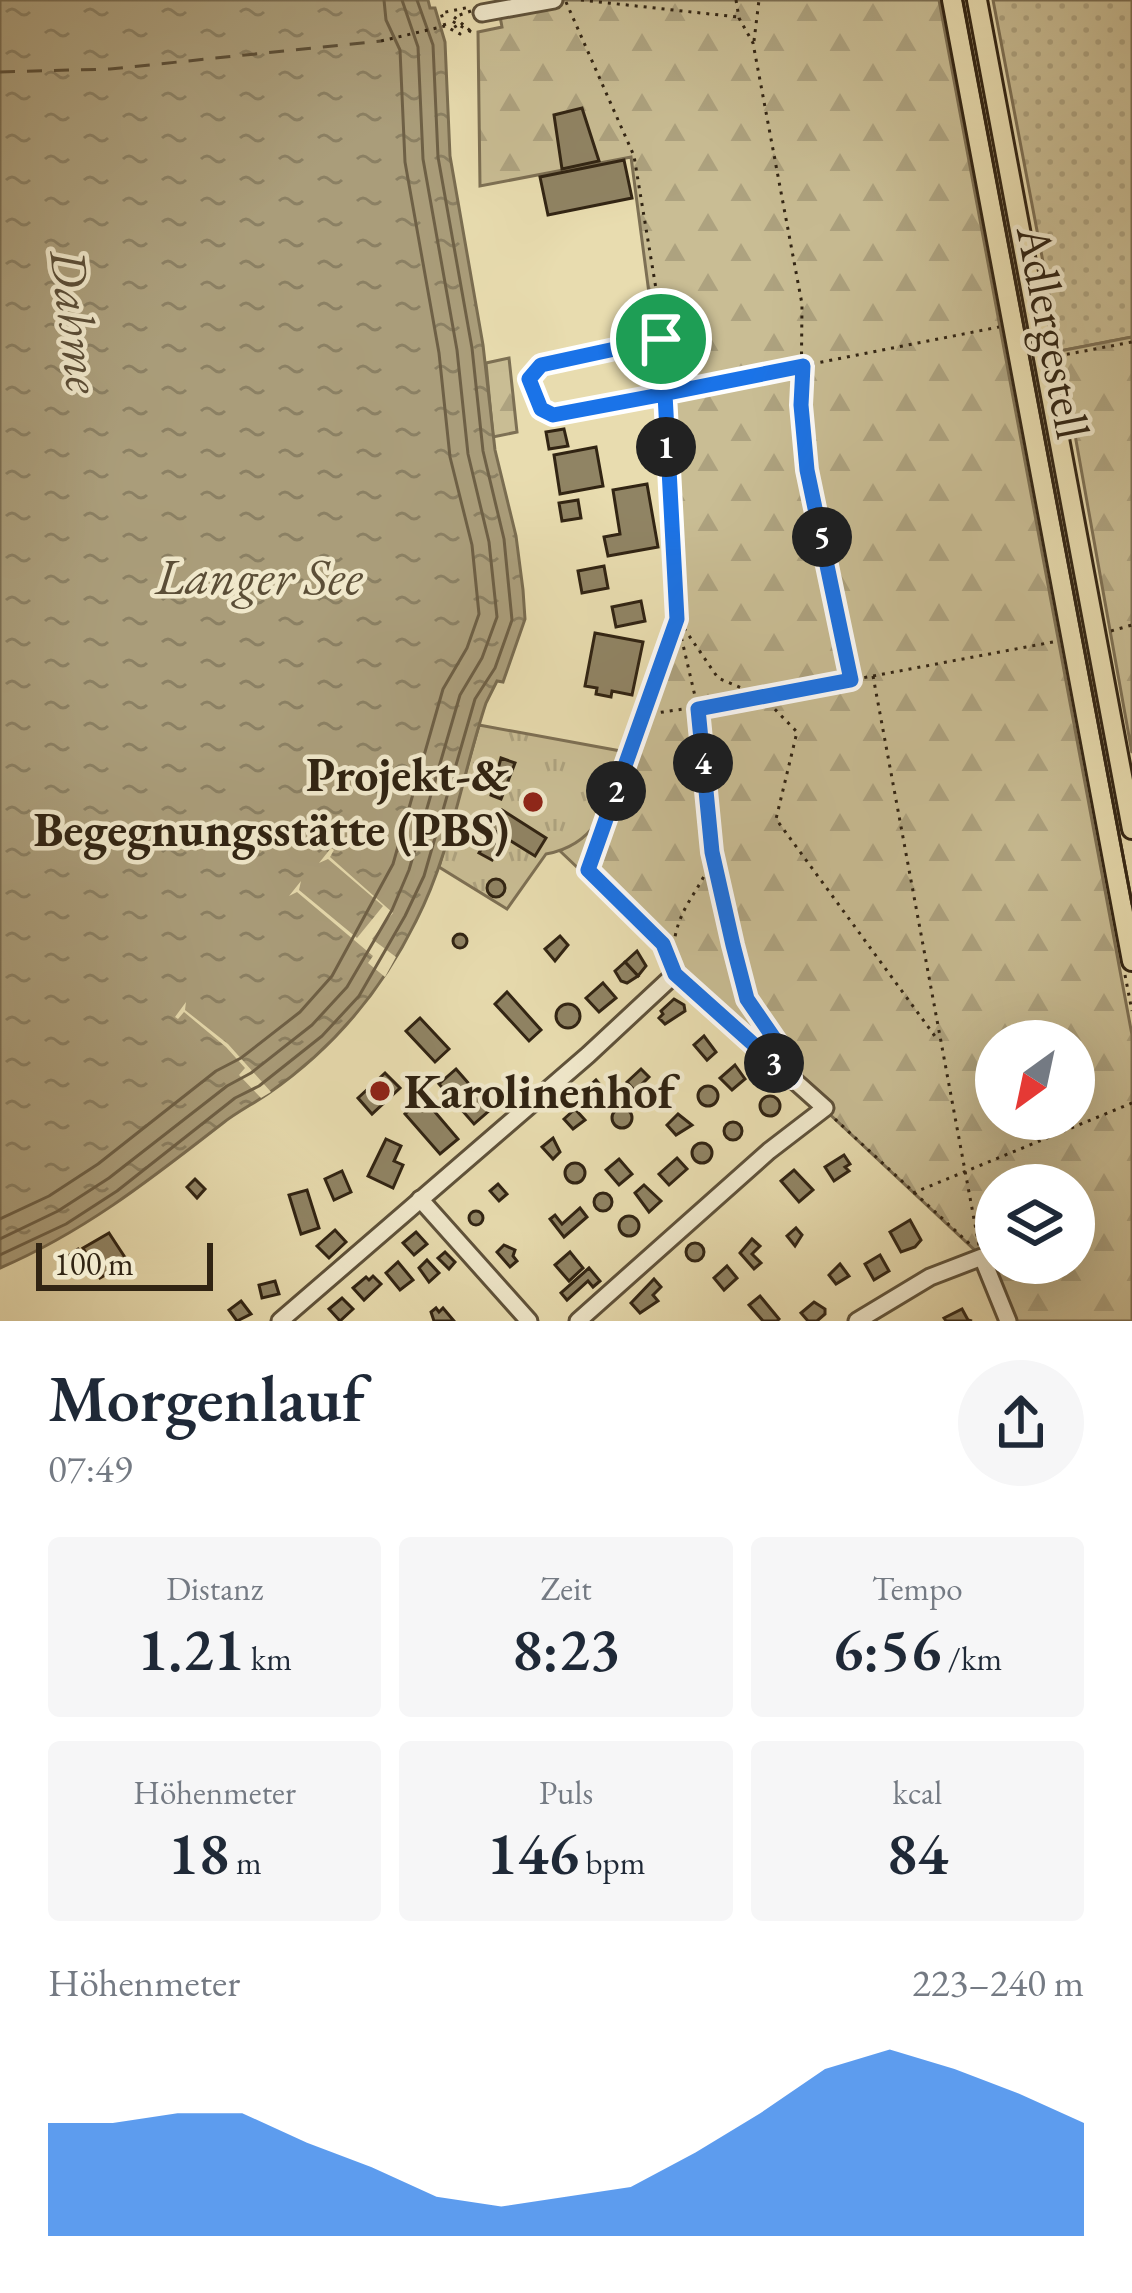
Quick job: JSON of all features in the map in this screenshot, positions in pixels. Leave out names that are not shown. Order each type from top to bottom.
[{"type":"main road","name":"Adlergestell","points":[[952,0],[1132,962]]},
{"type":"main road","name":"Adlergestell","points":[[977,0],[1132,830]]},
{"type":"street","points":[[475,11],[554,0]]},
{"type":"street","points":[[1013,324],[1037,319]]},
{"type":"street","points":[[578,1321],[769,1151],[825,1108],[675,974],[663,944],[588,870]]},
{"type":"street","points":[[280,1321],[675,974]]},
{"type":"street","points":[[420,1199],[530,1321]]},
{"type":"street","points":[[857,1321],[930,1277],[975,1260]]},
{"type":"street","points":[[993,1284],[1008,1321]]},
{"type":"path","points":[[565,0],[634,156],[652,245],[661,339],[655,396]]},
{"type":"path","points":[[581,0],[739,18]]},
{"type":"path","points":[[736,0],[739,18],[753,43],[799,284],[807,470],[851,680]]},
{"type":"path","points":[[753,43],[759,0]]},
{"type":"path","points":[[445,26],[441,13],[475,11]]},
{"type":"path","points":[[381,41],[445,26],[460,34],[452,21],[472,33],[454,17],[475,11]]},
{"type":"path","points":[[661,339],[541,365],[529,379],[541,409],[553,415],[1013,324]]},
{"type":"path","points":[[1056,356],[1132,341]]},
{"type":"path","points":[[610,352],[655,396]]},
{"type":"path","points":[[665,394],[677,619],[698,709],[712,852],[747,999],[789,1060],[791,1078]]},
{"type":"path","points":[[677,619],[718,679],[763,697],[797,732],[776,819],[939,1041]]},
{"type":"path","points":[[588,870],[677,619]]},
{"type":"path","points":[[1106,633],[1132,625]]},
{"type":"path","points":[[643,715],[698,709],[1072,638]]},
{"type":"path","points":[[873,676],[975,1226]]},
{"type":"path","points":[[673,948],[680,911],[710,867],[712,852]]},
{"type":"path","points":[[913,1193],[1132,1103]]},
{"type":"path","points":[[825,1108],[975,1251]]},
{"type":"green space","points":[[497,0],[939,0],[1132,1035],[1132,1321],[1014,1321],[996,1284],[1095,1284],[1095,1164],[975,1164],[975,1250],[560,851],[602,821],[675,619],[654,331],[631,157],[480,186],[478,32],[502,27]]},
{"type":"green space","points":[[993,0],[1132,0],[1132,337],[1060,351]]},
{"type":"green space","points":[[1132,337],[1132,753],[1060,351]]},
{"type":"green space","points":[[509,358],[517,432],[493,437],[486,363]]},
{"type":"green space","name":"Projekt-& Begegnungsstätte (PBS)","points":[[479,725],[626,752],[601,816],[579,840],[546,854],[507,909],[439,867]]},
{"type":"water","name":"Langer See","points":[[0,0],[428,0],[430,8],[435,8],[445,42],[450,156],[483,345],[495,450],[516,536],[525,619],[503,682],[497,681],[486,703],[428,895],[387,972],[354,1017],[293,1076],[143,1184],[60,1238],[0,1268]]},
{"type":"pier","points":[[331,848],[330,857],[393,913],[372,939],[396,957],[385,977],[368,963],[373,956],[297,892],[289,896],[301,881],[299,890],[357,938],[383,906],[328,859],[319,863]]},
{"type":"pier","points":[[186,1002],[185,1010],[228,1044],[271,1092],[261,1098],[239,1075],[245,1068],[226,1047],[184,1012],[175,1017]]},
{"type":"building","points":[[582,108],[599,161],[562,169],[554,115]]},
{"type":"building","points":[[624,160],[632,198],[548,215],[540,177]]},
{"type":"building","points":[[564,429],[568,446],[549,449],[546,432]]},
{"type":"building","points":[[596,447],[603,486],[560,494],[554,455]]},
{"type":"building","points":[[647,484],[658,547],[608,556],[604,537],[620,534],[613,490]]},
{"type":"building","points":[[578,500],[581,518],[562,521],[559,503]]},
{"type":"building","points":[[604,566],[608,588],[582,593],[578,571]]},
{"type":"building","points":[[641,601],[645,621],[616,627],[612,607]]},
{"type":"building","points":[[595,633],[643,642],[632,695],[612,691],[611,697],[585,686]]},
{"type":"building","points":[[501,758],[515,763],[501,799],[491,795]]},
{"type":"building","points":[[502,810],[546,838],[535,856],[490,828]]},
{"type":"building","points":[[487,839],[500,846],[492,860],[479,853]]},
{"type":"building","points":[[496,879],[505,888],[496,897],[487,888]]},
{"type":"building","points":[[460,934],[467,941],[460,948],[453,941]]},
{"type":"building","points":[[560,936],[568,945],[555,961],[545,949]]},
{"type":"building","points":[[637,951],[646,966],[638,976],[625,962]]},
{"type":"building","points":[[625,962],[638,976],[627,983],[615,971]]},
{"type":"building","points":[[603,983],[616,998],[599,1012],[586,998]]},
{"type":"building","points":[[507,992],[541,1030],[529,1041],[495,1004]]},
{"type":"building","points":[[674,999],[685,1011],[665,1024],[659,1018],[661,1011]]},
{"type":"building","points":[[568,1004],[580,1016],[568,1028],[556,1016]]},
{"type":"building","points":[[420,1018],[449,1049],[435,1062],[406,1031]]},
{"type":"building","points":[[704,1036],[716,1052],[707,1060],[694,1045]]},
{"type":"building","points":[[735,1065],[745,1079],[732,1090],[720,1078]]},
{"type":"building","points":[[456,1069],[491,1109],[474,1124],[439,1084]]},
{"type":"building","points":[[641,1069],[649,1077],[635,1091],[627,1082]]},
{"type":"building","points":[[385,1073],[400,1088],[372,1114],[358,1098]]},
{"type":"building","points":[[596,1080],[608,1094],[602,1099],[585,1090]]},
{"type":"building","points":[[708,1086],[718,1096],[708,1106],[698,1096]]},
{"type":"building","points":[[770,1096],[780,1106],[770,1116],[760,1106]]},
{"type":"building","points":[[423,1098],[458,1139],[440,1154],[405,1114]]},
{"type":"building","points":[[622,1108],[632,1118],[622,1128],[612,1118]]},
{"type":"building","points":[[575,1109],[585,1120],[573,1129],[564,1119]]},
{"type":"building","points":[[678,1114],[692,1125],[676,1135],[667,1125]]},
{"type":"building","points":[[733,1122],[742,1131],[733,1140],[724,1131]]},
{"type":"building","points":[[553,1138],[560,1152],[553,1159],[542,1147]]},
{"type":"building","points":[[386,1139],[401,1146],[394,1161],[403,1165],[393,1188],[368,1176]]},
{"type":"building","points":[[702,1143],[712,1153],[702,1163],[692,1153]]},
{"type":"building","points":[[844,1155],[849,1171],[834,1181],[825,1167]]},
{"type":"building","points":[[677,1158],[687,1169],[669,1185],[659,1174]]},
{"type":"building","points":[[619,1159],[632,1174],[619,1185],[606,1170]]},
{"type":"building","points":[[575,1163],[585,1173],[575,1183],[565,1173]]},
{"type":"building","points":[[794,1170],[813,1190],[799,1202],[781,1181]]},
{"type":"building","points":[[342,1171],[351,1192],[334,1200],[325,1179]]},
{"type":"building","points":[[195,1179],[205,1189],[197,1198],[187,1187]]},
{"type":"building","points":[[498,1184],[507,1194],[499,1201],[490,1191]]},
{"type":"building","points":[[644,1185],[661,1201],[649,1212],[635,1193]]},
{"type":"building","points":[[307,1190],[319,1228],[301,1234],[289,1195]]},
{"type":"building","points":[[603,1193],[612,1202],[603,1211],[594,1202]]},
{"type":"building","points":[[580,1208],[587,1217],[564,1237],[550,1219],[555,1215],[562,1224]]},
{"type":"building","points":[[476,1211],[483,1218],[476,1225],[469,1218]]},
{"type":"building","points":[[629,1216],[639,1226],[629,1236],[619,1226]]},
{"type":"building","points":[[910,1220],[921,1240],[901,1252],[890,1232]]},
{"type":"building","points":[[796,1228],[802,1235],[795,1246],[787,1236]]},
{"type":"building","points":[[335,1230],[346,1242],[329,1258],[317,1246]]},
{"type":"building","points":[[416,1232],[427,1244],[414,1255],[403,1243]]},
{"type":"building","points":[[109,1233],[128,1262],[100,1278],[83,1248]]},
{"type":"building","points":[[752,1239],[760,1246],[752,1254],[761,1263],[754,1269],[740,1253]]},
{"type":"building","points":[[695,1243],[704,1252],[695,1261],[686,1252]]},
{"type":"building","points":[[504,1245],[515,1250],[517,1261],[510,1267],[497,1252]]},
{"type":"building","points":[[78,1249],[87,1263],[74,1272],[65,1258]]},
{"type":"building","points":[[445,1252],[455,1262],[449,1269],[438,1258]]},
{"type":"building","points":[[570,1252],[583,1268],[569,1281],[555,1265]]},
{"type":"building","points":[[880,1255],[889,1271],[874,1280],[865,1264]]},
{"type":"building","points":[[427,1260],[439,1273],[429,1282],[419,1268]]},
{"type":"building","points":[[398,1262],[413,1280],[400,1290],[386,1273]]},
{"type":"building","points":[[840,1264],[849,1276],[836,1284],[829,1275]]},
{"type":"building","points":[[727,1266],[737,1278],[724,1290],[714,1278]]},
{"type":"building","points":[[589,1268],[600,1281],[593,1287],[588,1281],[567,1300],[561,1293]]},
{"type":"building","points":[[373,1276],[381,1284],[364,1300],[353,1288]]},
{"type":"building","points":[[654,1279],[661,1287],[653,1295],[658,1301],[640,1313],[631,1303]]},
{"type":"building","points":[[275,1281],[279,1294],[262,1298],[259,1285]]},
{"type":"building","points":[[760,1296],[777,1321],[763,1321],[749,1305]]},
{"type":"building","points":[[342,1298],[353,1309],[340,1321],[329,1309]]},
{"type":"building","points":[[241,1301],[251,1314],[237,1321],[229,1310]]},
{"type":"building","points":[[814,1302],[825,1314],[808,1321],[801,1313]]},
{"type":"building","points":[[436,1308],[439,1312],[443,1308],[454,1321],[434,1321],[431,1312]]},
{"type":"building","points":[[962,1309],[972,1321],[944,1318]]},
{"type":"ferry route","points":[[0,72],[110,69],[381,41]]},
{"type":"tram line","points":[[963,0],[1132,904]]},
{"type":"place","name":"Projekt-& Begegnungsstätte (PBS)","points":[[533,802]]},
{"type":"place","name":"Karolinenhof","points":[[380,1091]]},
{"type":"route","points":[[661,339],[658,395],[803,366],[807,470],[851,680],[698,709],[712,852],[733,945],[747,999],[789,1060],[791,1078],[675,974],[663,944],[588,870],[677,619],[665,394],[553,415],[541,409],[529,379],[541,365],[661,339]]},
{"type":"water label","name":"Dahme","points":[[77,321]]}]
